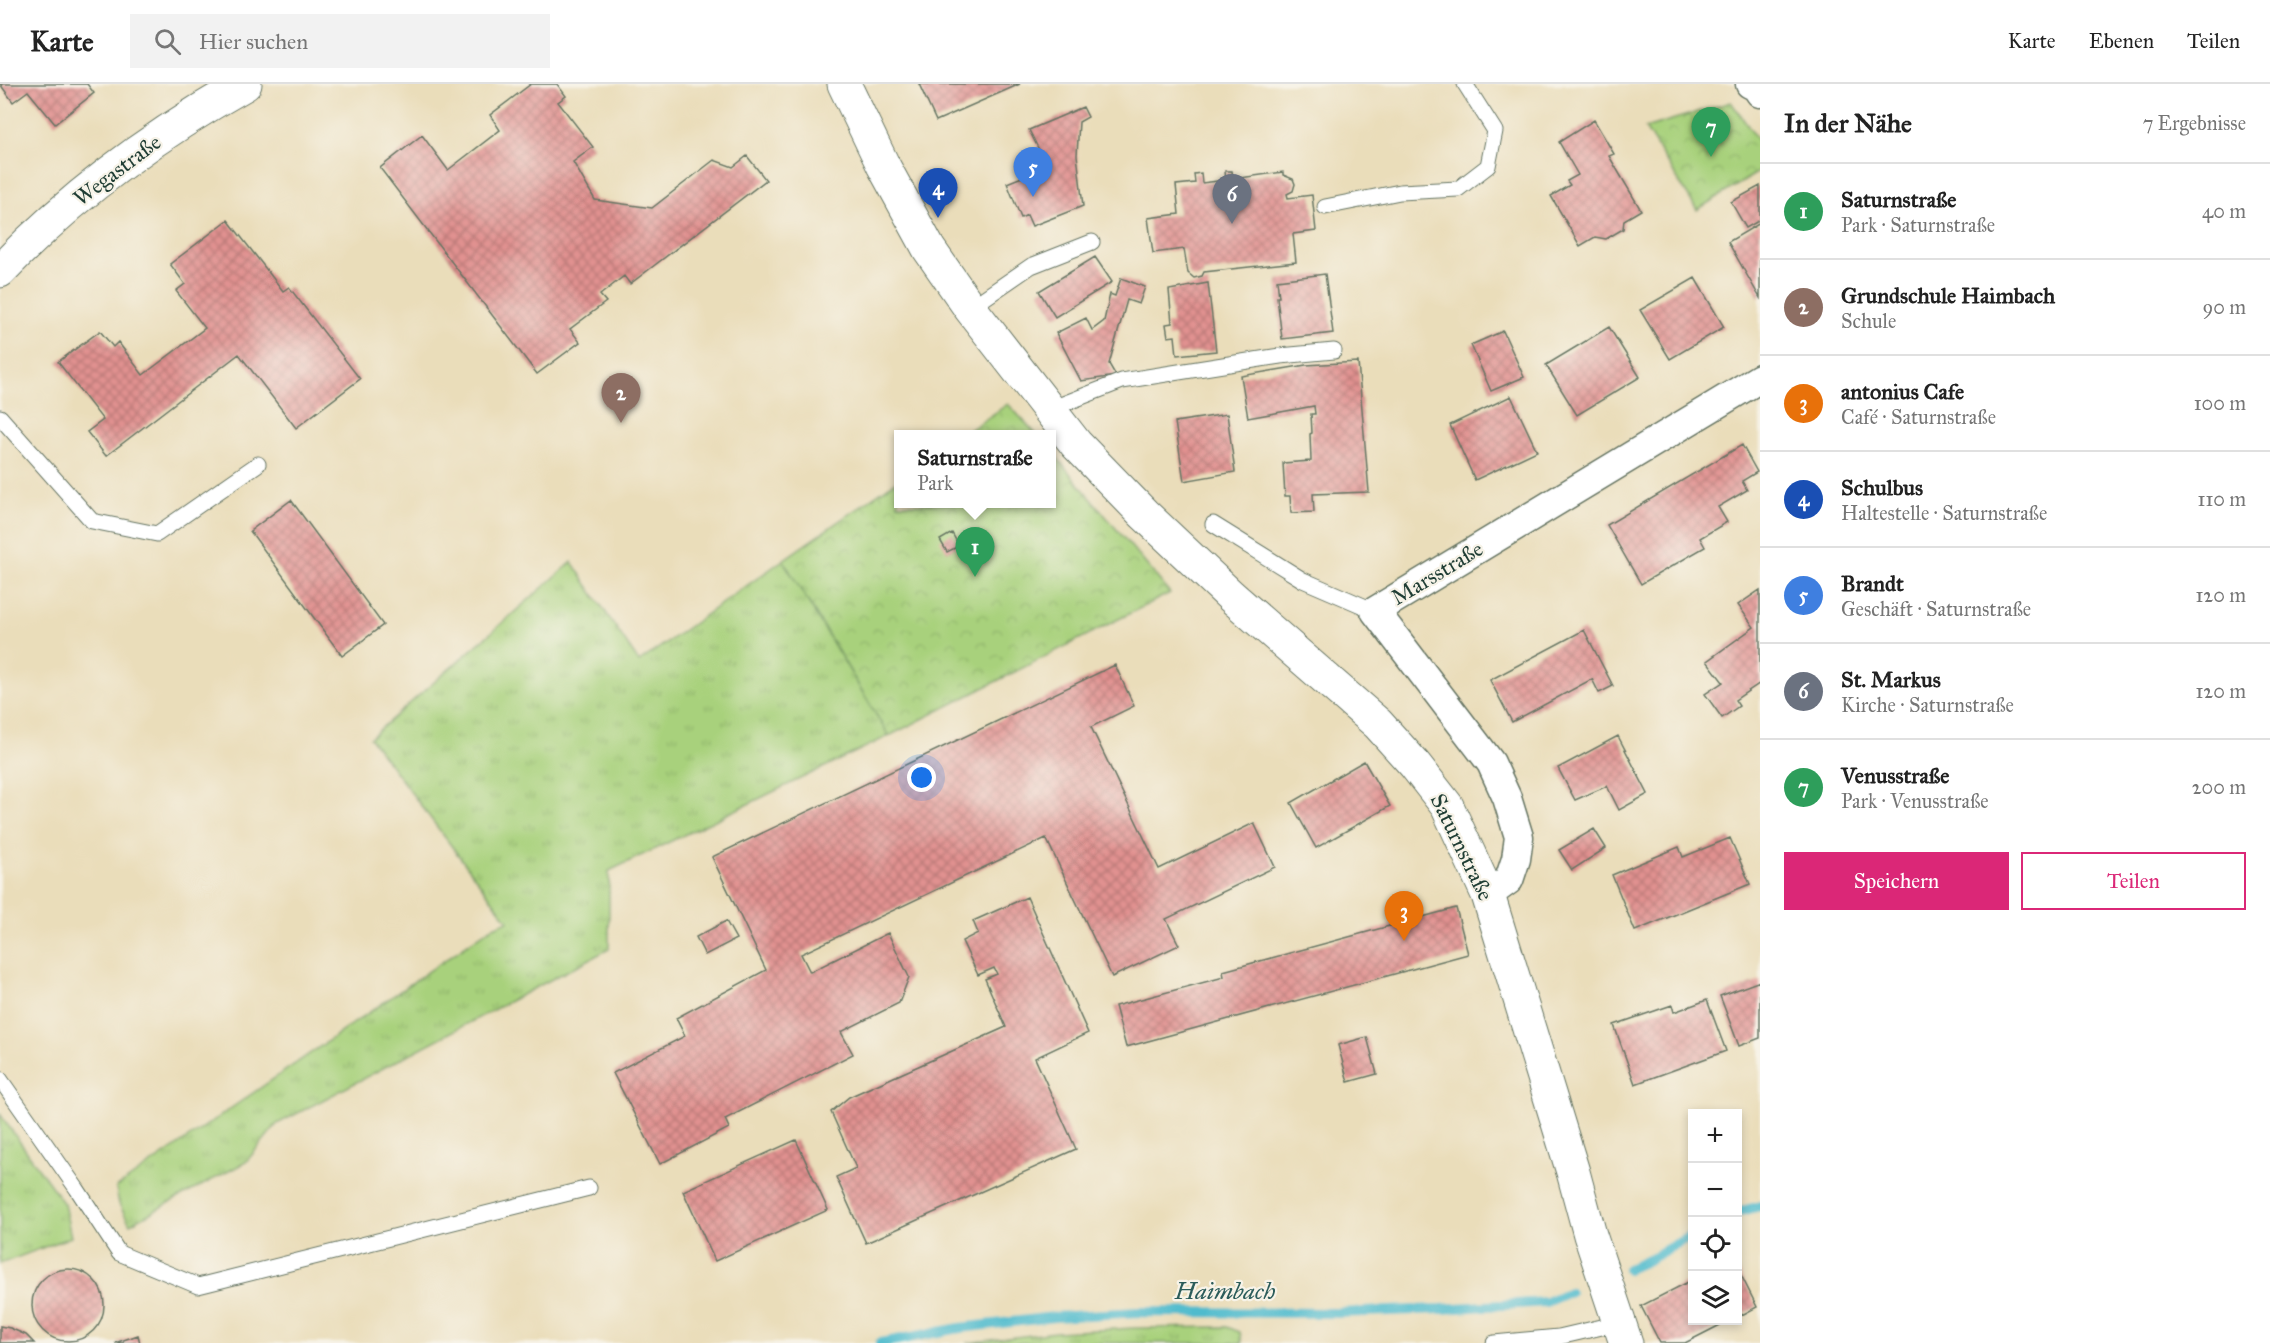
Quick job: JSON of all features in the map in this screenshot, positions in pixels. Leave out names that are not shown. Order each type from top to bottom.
[{"type":"street","name":"Wegastraße","points":[[0,271],[78,198],[133,156],[198,110],[245,84]]},
{"type":"street","name":"Saturnstraße","points":[[844,84],[894,186],[929,249],[970,308],[1076,444],[1144,514],[1231,596],[1378,724],[1416,765],[1447,806],[1488,895],[1590,1236],[1622,1333]]},
{"type":"street","points":[[1750,84],[1760,93]]},
{"type":"street","name":"Marsstraße","points":[[1488,895],[1509,880],[1516,859],[1519,837],[1506,798],[1491,762],[1375,610],[1760,378]]},
{"type":"lane","points":[[1325,207],[1400,192],[1458,189],[1488,166],[1495,131],[1465,84]]},
{"type":"lane","points":[[970,308],[1031,266],[1092,242]]},
{"type":"lane","points":[[1048,410],[1122,381],[1280,356],[1334,351]]},
{"type":"lane","points":[[0,417],[92,521],[157,534],[258,464]]},
{"type":"lane","points":[[1213,524],[1303,580],[1375,610]]},
{"type":"lane","points":[[0,1079],[77,1189],[118,1253],[198,1286],[589,1188]]},
{"type":"lane","points":[[1494,1343],[1622,1333]]},
{"type":"green space","points":[[1731,102],[1760,143],[1760,171],[1697,210],[1645,128]]},
{"type":"green space","points":[[1008,404],[1032,430],[970,430]]},
{"type":"green space","points":[[1056,457],[1170,593],[889,736],[783,560],[894,483],[894,508],[1056,508]]},
{"type":"green space","points":[[783,560],[889,736],[609,871],[609,949],[277,1124],[246,1162],[130,1224],[119,1204],[116,1188],[491,928],[508,921],[370,738],[572,562],[639,662]]},
{"type":"green space","points":[[0,1114],[64,1204],[71,1237],[0,1264]]},
{"type":"green space","points":[[1227,1327],[1240,1332],[1242,1343],[967,1343],[1056,1332]]},
{"type":"building","points":[[0,84],[87,84],[94,93],[55,124],[28,91],[13,102]]},
{"type":"building","points":[[531,84],[557,84],[566,96],[558,102],[593,147],[573,162],[595,200],[652,208],[714,160],[733,167],[747,156],[766,180],[630,284],[624,276],[600,295],[606,302],[570,329],[580,342],[537,374],[380,168],[422,135],[448,170],[500,130],[490,115]]},
{"type":"building","points":[[919,84],[1020,84],[936,121]]},
{"type":"building","points":[[1083,107],[1088,117],[1079,122],[1077,155],[1083,206],[1032,226],[1027,215],[1021,218],[1007,183],[1044,168],[1040,157],[1042,156],[1029,130]]},
{"type":"building","points":[[1594,120],[1614,154],[1609,156],[1641,210],[1624,220],[1623,229],[1606,239],[1595,237],[1580,246],[1551,196],[1570,185],[1567,181],[1578,175],[1559,142]]},
{"type":"building","points":[[1225,171],[1232,171],[1233,179],[1283,172],[1283,175],[1293,179],[1295,184],[1293,191],[1287,194],[1288,198],[1312,195],[1316,231],[1293,234],[1296,262],[1204,272],[1202,276],[1194,278],[1188,273],[1184,249],[1153,253],[1148,218],[1179,214],[1176,185],[1195,183],[1194,174],[1201,173],[1202,183],[1226,180]]},
{"type":"building","points":[[1760,186],[1760,220],[1746,228],[1731,202]]},
{"type":"building","points":[[228,220],[283,291],[289,287],[360,379],[296,428],[239,354],[106,456],[87,432],[103,420],[58,362],[100,331],[113,347],[118,342],[143,375],[205,328],[176,291],[185,284],[170,264]]},
{"type":"building","points":[[1760,223],[1760,298],[1728,242]]},
{"type":"building","points":[[1095,257],[1112,282],[1055,317],[1039,291]]},
{"type":"building","points":[[1325,274],[1333,333],[1282,339],[1277,280]]},
{"type":"building","points":[[1121,278],[1145,287],[1139,304],[1127,300],[1109,364],[1116,376],[1081,381],[1056,333],[1086,318],[1092,330],[1104,321],[1110,294],[1115,296]]},
{"type":"building","points":[[1695,278],[1724,327],[1670,359],[1640,310]]},
{"type":"building","points":[[1208,283],[1216,351],[1177,355],[1175,336],[1168,337],[1166,324],[1172,323],[1169,290]]},
{"type":"building","points":[[1609,327],[1640,377],[1577,415],[1546,365]]},
{"type":"building","points":[[1503,331],[1524,377],[1491,391],[1471,345]]},
{"type":"building","points":[[1358,362],[1369,492],[1313,494],[1314,512],[1291,513],[1290,496],[1285,496],[1283,463],[1311,461],[1311,414],[1315,414],[1314,406],[1248,418],[1241,376],[1306,365]]},
{"type":"building","points":[[1511,396],[1537,451],[1475,480],[1450,425]]},
{"type":"building","points":[[1227,414],[1235,472],[1184,481],[1175,422]]},
{"type":"building","points":[[1742,445],[1757,472],[1742,481],[1747,490],[1718,507],[1727,522],[1700,538],[1705,547],[1641,584],[1607,525]]},
{"type":"building","points":[[291,500],[383,625],[342,656],[250,531]]},
{"type":"building","points":[[952,533],[959,546],[947,552],[940,540]]},
{"type":"building","points":[[1760,590],[1760,683],[1735,700],[1739,706],[1722,718],[1705,694],[1723,682],[1707,661],[1754,627],[1738,605]]},
{"type":"building","points":[[1584,630],[1613,686],[1599,693],[1592,679],[1512,722],[1490,680]]},
{"type":"building","points":[[1115,665],[1134,706],[1091,727],[1159,869],[1254,823],[1275,867],[1166,919],[1179,945],[1112,977],[1046,838],[801,954],[810,972],[888,933],[909,977],[899,1003],[841,1032],[853,1054],[725,1119],[729,1128],[660,1164],[613,1073],[685,1036],[676,1018],[766,970],[712,857]]},
{"type":"building","points":[[1618,736],[1648,794],[1619,810],[1607,786],[1575,800],[1558,768]]},
{"type":"building","points":[[1364,761],[1390,806],[1316,848],[1291,803]]},
{"type":"building","points":[[1594,829],[1606,848],[1572,870],[1559,850]]},
{"type":"building","points":[[1730,838],[1750,884],[1635,931],[1612,875],[1679,847],[1683,857]]},
{"type":"building","points":[[1027,897],[1088,1033],[1035,1058],[1076,1149],[866,1243],[836,1177],[856,1168],[831,1112],[849,1097],[1006,1027],[985,979],[997,974],[994,968],[978,975],[962,941],[978,933],[973,921]]},
{"type":"building","points":[[1456,908],[1468,954],[1126,1047],[1115,1006],[1224,977],[1223,971]]},
{"type":"building","points":[[726,921],[736,939],[705,955],[696,937]]},
{"type":"building","points":[[1760,981],[1760,1038],[1739,1046],[1720,996]]},
{"type":"building","points":[[1707,1000],[1726,1051],[1635,1084],[1614,1025],[1672,1005],[1674,1012]]},
{"type":"building","points":[[1367,1037],[1377,1074],[1348,1082],[1338,1045]]},
{"type":"building","points":[[796,1140],[828,1210],[715,1261],[683,1191]]},
{"type":"building","points":[[68,1269],[88,1275],[98,1285],[104,1305],[98,1325],[88,1335],[68,1341],[48,1335],[38,1325],[32,1305],[38,1285],[48,1275]]},
{"type":"building","points":[[1742,1277],[1757,1307],[1742,1315]]},
{"type":"building","points":[[1688,1282],[1688,1325],[1720,1325],[1685,1343],[1660,1343],[1641,1306]]},
{"type":"building","points":[[0,1326],[26,1335],[34,1343],[0,1343]]},
{"type":"building","points":[[138,1335],[140,1343],[115,1343]]},
{"type":"waterway","name":"Haimbach","points":[[1742,1211],[1760,1206]]},
{"type":"waterway","name":"Haimbach","points":[[1628,1269],[1688,1237]]},
{"type":"waterway","name":"Haimbach","points":[[880,1343],[960,1328],[1054,1317],[1139,1312],[1337,1313],[1441,1309],[1546,1302],[1569,1292]]},
{"type":"place","name":"Venusstraße","points":[[1711,157]]},
{"type":"place","name":"Brandt","points":[[1033,197]]},
{"type":"place","name":"Schulbus","points":[[938,218]]},
{"type":"place","name":"St. Markus","points":[[1232,224]]},
{"type":"place","name":"Grundschule Haimbach","points":[[621,423]]},
{"type":"place","name":"Saturnstraße","points":[[975,577]]},
{"type":"place","name":"antonius Cafe","points":[[1404,941]]}]
